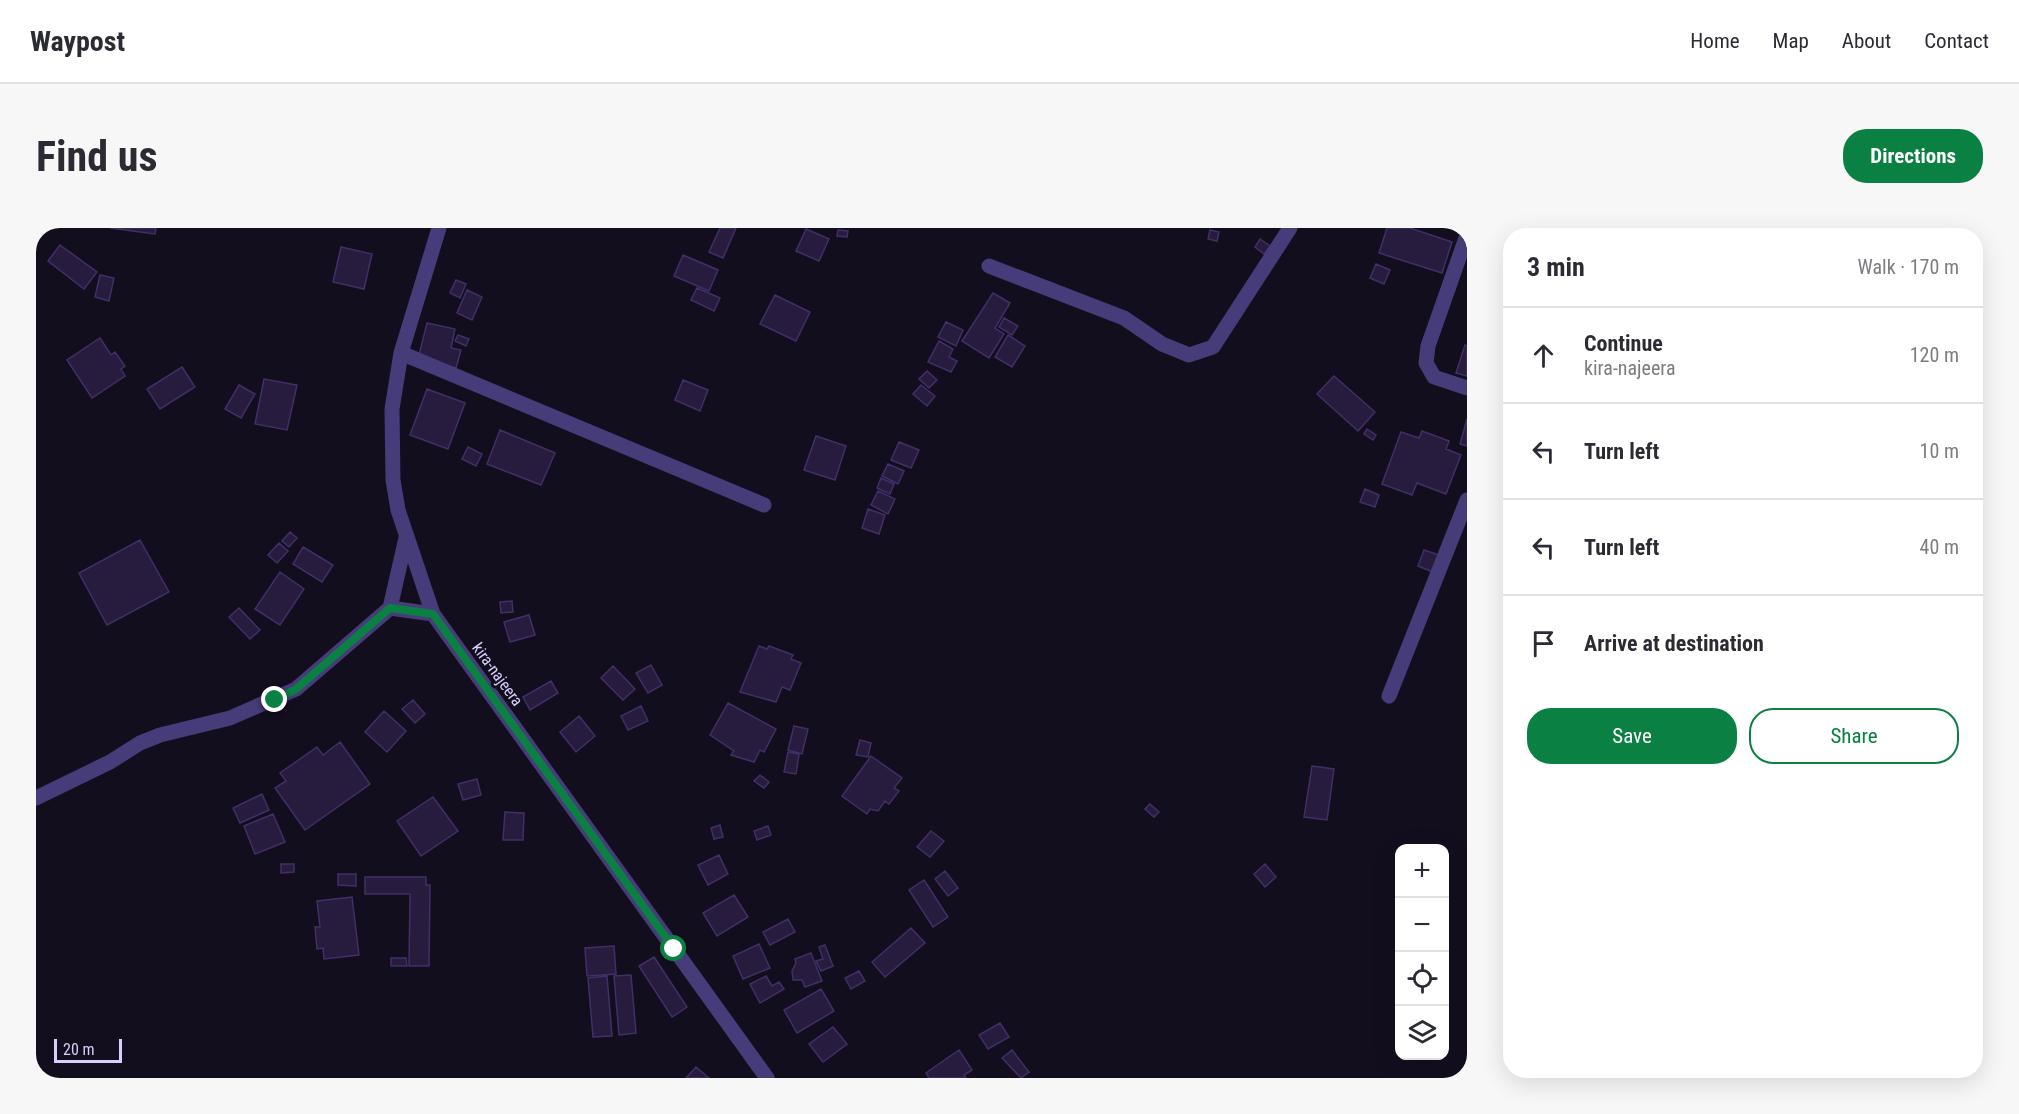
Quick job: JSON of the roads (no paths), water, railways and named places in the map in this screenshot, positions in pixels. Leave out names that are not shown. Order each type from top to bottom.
[{"type":"street","name":"kira-najeera","points":[[439,228],[401,354],[392,409],[392,458],[398,510],[433,614],[767,1078]]},
{"type":"street","points":[[989,266],[1124,318],[1162,344],[1189,355],[1213,347],[1290,228]]},
{"type":"street","points":[[1467,235],[1428,346],[1426,363],[1434,377],[1467,388]]},
{"type":"street","points":[[401,354],[764,505]]},
{"type":"street","points":[[1389,696],[1467,500]]},
{"type":"street","points":[[36,798],[110,762],[140,743],[160,735],[230,718],[296,689],[390,608],[406,538]]},
{"type":"street","points":[[390,608],[433,614]]}]
